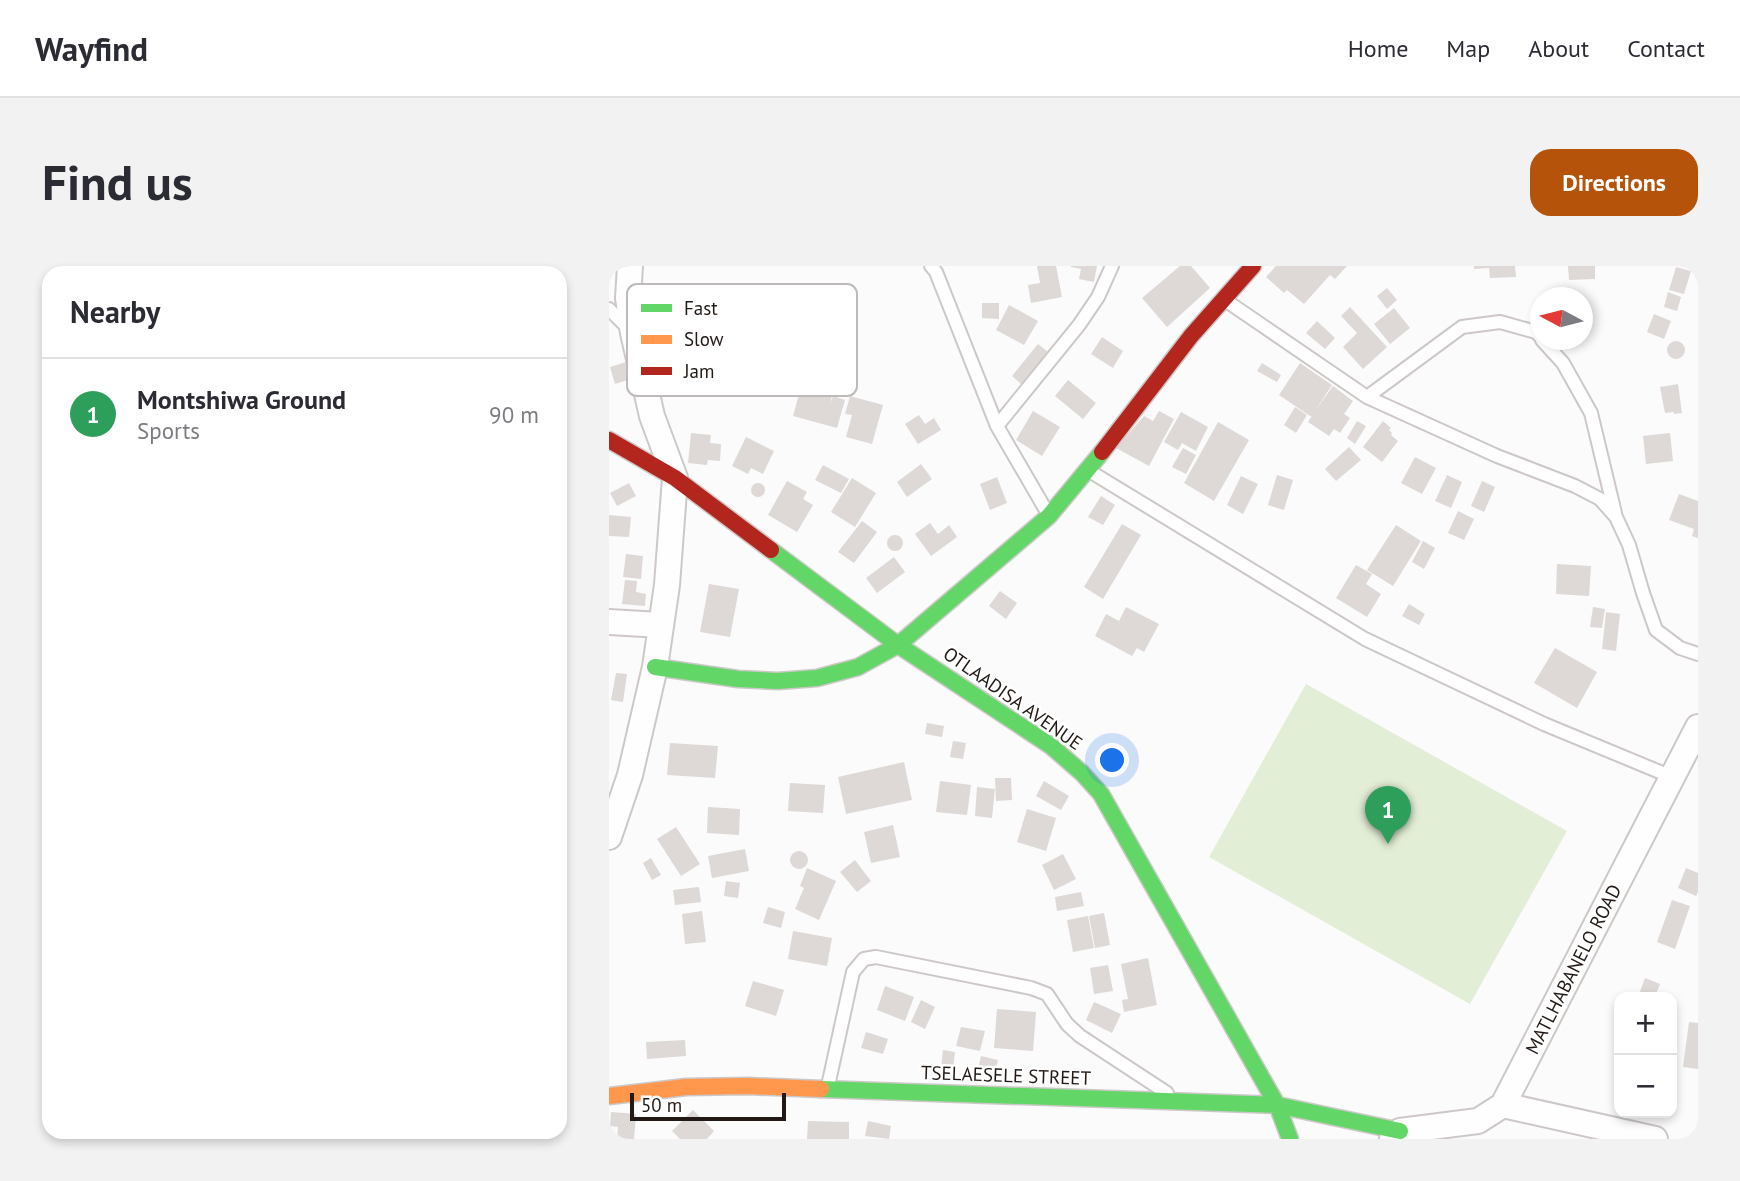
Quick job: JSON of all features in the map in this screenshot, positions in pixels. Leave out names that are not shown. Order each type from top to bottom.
[{"type":"street","points":[[629,284],[630,266]]},
{"type":"street","points":[[655,667],[738,679],[778,681],[817,678],[857,667],[898,645],[1049,516],[1088,470],[1191,336],[1253,266]]},
{"type":"street","points":[[609,837],[630,775],[655,667],[667,585],[675,478],[647,396]]},
{"type":"street","name":"OTLAADISA AVENUE","points":[[609,440],[675,478],[898,645],[1051,746],[1082,773],[1101,794],[1277,1105],[1290,1139]]},
{"type":"street","points":[[609,622],[661,625]]},
{"type":"street","name":"MATLHABANELO ROAD","points":[[1503,1105],[1698,727]]},
{"type":"street","name":"TSELAESELE STREET","points":[[609,1096],[687,1087],[748,1086],[1277,1105],[1396,1135]]},
{"type":"street","points":[[1396,1135],[1478,1121],[1503,1105],[1655,1139]]},
{"type":"lane","points":[[931,266],[936,272],[997,426],[1049,516]]},
{"type":"lane","points":[[997,426],[1079,325],[1098,298],[1112,266]]},
{"type":"lane","points":[[1225,299],[1367,397],[1497,456],[1575,486],[1600,499],[1616,517]]},
{"type":"lane","points":[[609,309],[627,327]]},
{"type":"lane","points":[[1367,397],[1462,327],[1500,321],[1530,330]]},
{"type":"lane","points":[[1552,350],[1563,363],[1591,413],[1616,517],[1629,545],[1656,630],[1680,648],[1698,654]]},
{"type":"lane","points":[[1088,470],[1365,639],[1544,724],[1672,777]]},
{"type":"lane","points":[[827,1089],[853,972],[864,959],[876,957],[1047,993],[1067,1024],[1080,1037],[1181,1102]]},
{"type":"green space","points":[[1306,684],[1567,831],[1470,1004],[1209,857]]},
{"type":"building","points":[[1037,266],[1056,266],[1062,297],[1031,303],[1028,285],[1040,283]]},
{"type":"building","points":[[1071,266],[1097,266],[1094,282],[1079,279],[1081,269]]},
{"type":"building","points":[[1180,266],[1191,266],[1210,288],[1167,327],[1142,298]]},
{"type":"building","points":[[1276,266],[1347,266],[1335,279],[1330,275],[1304,304],[1287,290],[1284,293],[1266,277]]},
{"type":"building","points":[[1474,266],[1515,266],[1516,277],[1490,278],[1489,268],[1474,269]]},
{"type":"building","points":[[1568,266],[1595,266],[1595,279],[1569,280]]},
{"type":"building","points":[[1676,267],[1691,271],[1684,294],[1669,290]]},
{"type":"building","points":[[1387,288],[1397,300],[1387,309],[1377,296]]},
{"type":"building","points":[[1668,292],[1681,297],[1677,311],[1664,307]]},
{"type":"building","points":[[982,303],[999,303],[999,319],[982,318]]},
{"type":"building","points":[[1009,305],[1038,321],[1024,345],[996,330]]},
{"type":"building","points":[[1350,307],[1387,347],[1363,369],[1343,347],[1357,333],[1341,316]]},
{"type":"building","points":[[1394,308],[1410,328],[1390,344],[1374,324]]},
{"type":"building","points":[[1654,314],[1671,321],[1664,339],[1647,332]]},
{"type":"building","points":[[1317,321],[1335,338],[1325,349],[1306,333]]},
{"type":"building","points":[[1102,337],[1123,351],[1113,368],[1091,354]]},
{"type":"building","points":[[1676,341],[1682,344],[1685,350],[1682,356],[1676,359],[1670,356],[1667,350],[1670,344]]},
{"type":"building","points":[[1038,344],[1048,352],[1021,384],[1012,376]]},
{"type":"building","points":[[626,362],[627,380],[615,384],[610,367]]},
{"type":"building","points":[[1262,363],[1281,375],[1277,382],[1257,371]]},
{"type":"building","points":[[1300,363],[1332,385],[1315,411],[1333,386],[1353,401],[1344,414],[1350,418],[1340,433],[1334,429],[1329,436],[1308,422],[1313,418],[1279,395]]},
{"type":"building","points":[[1068,380],[1096,403],[1083,419],[1055,396]]},
{"type":"building","points":[[1678,384],[1682,413],[1665,413],[1660,387]]},
{"type":"building","points":[[798,396],[832,396],[830,404],[833,396],[845,400],[837,428],[793,416]]},
{"type":"building","points":[[850,396],[883,405],[872,444],[846,437],[852,415],[845,414]]},
{"type":"building","points":[[1295,407],[1307,415],[1296,433],[1284,425]]},
{"type":"building","points":[[1033,411],[1060,427],[1042,456],[1016,440]]},
{"type":"building","points":[[1159,411],[1174,419],[1149,466],[1116,448],[1144,416],[1153,421]]},
{"type":"building","points":[[1181,412],[1208,427],[1196,451],[1182,443],[1178,450],[1164,442]]},
{"type":"building","points":[[919,415],[925,424],[934,418],[941,430],[918,444],[905,424]]},
{"type":"building","points":[[1357,421],[1366,426],[1355,444],[1347,438]]},
{"type":"building","points":[[1383,421],[1391,428],[1391,435],[1398,441],[1382,462],[1363,447]]},
{"type":"building","points":[[1218,422],[1249,440],[1214,501],[1184,483]]},
{"type":"building","points":[[691,433],[711,435],[710,443],[721,444],[720,461],[708,460],[707,465],[688,463]]},
{"type":"building","points":[[1670,433],[1673,461],[1646,464],[1643,436]]},
{"type":"building","points":[[746,437],[774,451],[763,474],[751,468],[748,474],[732,466]]},
{"type":"building","points":[[1349,447],[1361,460],[1336,481],[1325,469]]},
{"type":"building","points":[[1183,448],[1196,455],[1186,474],[1172,467]]},
{"type":"building","points":[[1415,457],[1436,468],[1422,494],[1401,483]]},
{"type":"building","points":[[921,464],[932,479],[907,497],[897,482]]},
{"type":"building","points":[[823,465],[849,479],[841,493],[815,480]]},
{"type":"building","points":[[1277,475],[1293,480],[1284,510],[1268,505]]},
{"type":"building","points":[[1447,475],[1462,482],[1451,508],[1435,501]]},
{"type":"building","points":[[1241,476],[1258,484],[1243,514],[1227,505]]},
{"type":"building","points":[[997,477],[1007,503],[990,510],[980,484]]},
{"type":"building","points":[[852,478],[876,493],[855,527],[831,512]]},
{"type":"building","points":[[787,481],[807,492],[803,499],[813,505],[797,532],[768,515]]},
{"type":"building","points":[[1482,481],[1495,487],[1484,512],[1471,506]]},
{"type":"building","points":[[629,483],[636,496],[617,506],[610,493]]},
{"type":"building","points":[[755,483],[761,483],[765,490],[761,497],[755,497],[751,493],[751,487]]},
{"type":"building","points":[[1679,494],[1698,501],[1698,538],[1692,536],[1694,529],[1669,520]]},
{"type":"building","points":[[1101,496],[1115,505],[1103,525],[1088,517]]},
{"type":"building","points":[[1458,511],[1474,519],[1464,540],[1448,533]]},
{"type":"building","points":[[609,515],[631,517],[629,537],[609,536]]},
{"type":"building","points":[[862,521],[877,532],[854,563],[838,552]]},
{"type":"building","points":[[930,523],[938,534],[949,525],[957,537],[931,556],[915,534]]},
{"type":"building","points":[[1122,524],[1141,535],[1103,599],[1084,587]]},
{"type":"building","points":[[1396,525],[1421,541],[1393,586],[1367,570]]},
{"type":"building","points":[[895,535],[903,543],[895,551],[887,543]]},
{"type":"building","points":[[1423,541],[1435,548],[1424,569],[1412,562]]},
{"type":"building","points":[[626,554],[643,556],[641,579],[623,577]]},
{"type":"building","points":[[894,557],[905,572],[877,593],[866,578]]},
{"type":"building","points":[[1557,564],[1591,566],[1589,596],[1556,594]]},
{"type":"building","points":[[1356,565],[1372,574],[1366,584],[1381,594],[1367,617],[1336,598]]},
{"type":"building","points":[[625,580],[637,581],[636,592],[646,594],[645,606],[622,604]]},
{"type":"building","points":[[709,584],[739,589],[730,637],[700,632]]},
{"type":"building","points":[[1000,591],[1017,603],[1006,619],[989,606]]},
{"type":"building","points":[[1409,604],[1425,614],[1419,625],[1402,616]]},
{"type":"building","points":[[1126,607],[1159,624],[1144,652],[1137,648],[1132,656],[1095,636],[1106,614],[1119,621]]},
{"type":"building","points":[[1593,607],[1605,609],[1602,628],[1590,627]]},
{"type":"building","points":[[1606,612],[1620,614],[1616,651],[1602,649]]},
{"type":"building","points":[[1555,648],[1597,672],[1577,708],[1534,683]]},
{"type":"building","points":[[616,673],[627,674],[623,702],[611,700]]},
{"type":"building","points":[[927,723],[944,726],[942,737],[925,734]]},
{"type":"building","points":[[953,741],[966,743],[963,759],[950,757]]},
{"type":"building","points":[[670,743],[718,746],[715,778],[667,775]]},
{"type":"building","points":[[904,762],[912,800],[846,814],[838,777]]},
{"type":"building","points":[[995,778],[1011,778],[1012,800],[996,801]]},
{"type":"building","points":[[940,781],[971,785],[967,815],[936,812]]},
{"type":"building","points":[[1044,781],[1069,796],[1061,810],[1036,796]]},
{"type":"building","points":[[790,783],[825,785],[823,813],[788,811]]},
{"type":"building","points":[[977,787],[995,789],[992,818],[975,816]]},
{"type":"building","points":[[708,807],[740,809],[739,835],[707,833]]},
{"type":"building","points":[[1027,809],[1056,818],[1046,851],[1017,842]]},
{"type":"building","points":[[893,825],[900,857],[871,863],[864,832]]},
{"type":"building","points":[[676,827],[700,864],[681,876],[657,839]]},
{"type":"building","points":[[745,849],[749,871],[712,878],[708,856]]},
{"type":"building","points":[[795,851],[803,851],[808,860],[806,867],[795,869],[790,864],[790,856]]},
{"type":"building","points":[[1063,854],[1076,879],[1054,890],[1042,865]]},
{"type":"building","points":[[651,858],[661,875],[652,880],[643,863]]},
{"type":"building","points":[[855,860],[871,881],[857,892],[840,872]]},
{"type":"building","points":[[807,868],[836,881],[819,920],[795,909],[804,888],[800,886]]},
{"type":"building","points":[[1686,868],[1698,873],[1696,896],[1678,888]]},
{"type":"building","points":[[726,881],[740,883],[738,898],[724,896]]},
{"type":"building","points":[[699,887],[701,902],[675,905],[673,890]]},
{"type":"building","points":[[1081,892],[1084,906],[1057,911],[1055,897]]},
{"type":"building","points":[[1672,900],[1690,906],[1675,949],[1657,942]]},
{"type":"building","points":[[768,907],[785,912],[781,928],[763,923]]},
{"type":"building","points":[[702,911],[706,942],[685,944],[682,914]]},
{"type":"building","points":[[1104,913],[1110,945],[1095,948],[1089,916]]},
{"type":"building","points":[[1088,916],[1094,948],[1073,952],[1067,920]]},
{"type":"building","points":[[793,931],[832,938],[827,966],[788,959]]},
{"type":"building","points":[[1148,958],[1157,1005],[1124,1012],[1122,1000],[1128,999],[1121,964]]},
{"type":"building","points":[[1108,965],[1113,991],[1094,994],[1090,968]]},
{"type":"building","points":[[1645,978],[1660,984],[1657,992],[1640,992]]},
{"type":"building","points":[[753,981],[784,990],[776,1016],[745,1006]]},
{"type":"building","points":[[885,986],[914,997],[905,1021],[877,1010]]},
{"type":"building","points":[[921,1000],[935,1007],[925,1029],[911,1022]]},
{"type":"building","points":[[1094,1002],[1121,1014],[1112,1033],[1086,1020]]},
{"type":"building","points":[[997,1009],[1036,1012],[1033,1051],[994,1048]]},
{"type":"building","points":[[1689,1022],[1698,1023],[1698,1069],[1683,1067]]},
{"type":"building","points":[[961,1027],[985,1031],[980,1051],[956,1046]]},
{"type":"building","points":[[866,1032],[888,1039],[883,1054],[861,1048]]},
{"type":"building","points":[[685,1040],[686,1056],[647,1059],[646,1042]]},
{"type":"building","points":[[943,1050],[955,1052],[953,1069],[941,1068]]},
{"type":"building","points":[[981,1056],[998,1060],[995,1073],[978,1069]]},
{"type":"building","points":[[693,1110],[714,1131],[707,1139],[680,1139],[672,1131]]},
{"type":"building","points":[[611,1112],[636,1114],[634,1139],[617,1139],[618,1127],[610,1126]]},
{"type":"building","points":[[808,1121],[849,1122],[849,1139],[807,1139]]},
{"type":"building","points":[[868,1121],[891,1126],[889,1139],[865,1136]]},
{"type":"traffic: fast","points":[[655,667],[738,679],[778,681],[817,678],[858,667],[898,645],[1049,516],[1102,452]]},
{"type":"traffic: fast","points":[[771,550],[898,645],[1051,746],[1101,794],[1277,1105],[1290,1139]]},
{"type":"traffic: fast","points":[[821,1089],[1277,1105],[1400,1131]]},
{"type":"traffic: slow","points":[[609,1096],[686,1087],[821,1089]]},
{"type":"traffic: jam","points":[[1102,452],[1191,336],[1253,266]]},
{"type":"traffic: jam","points":[[609,440],[675,478],[771,550]]},
{"type":"place","name":"Montshiwa Ground","points":[[1388,844]]}]
